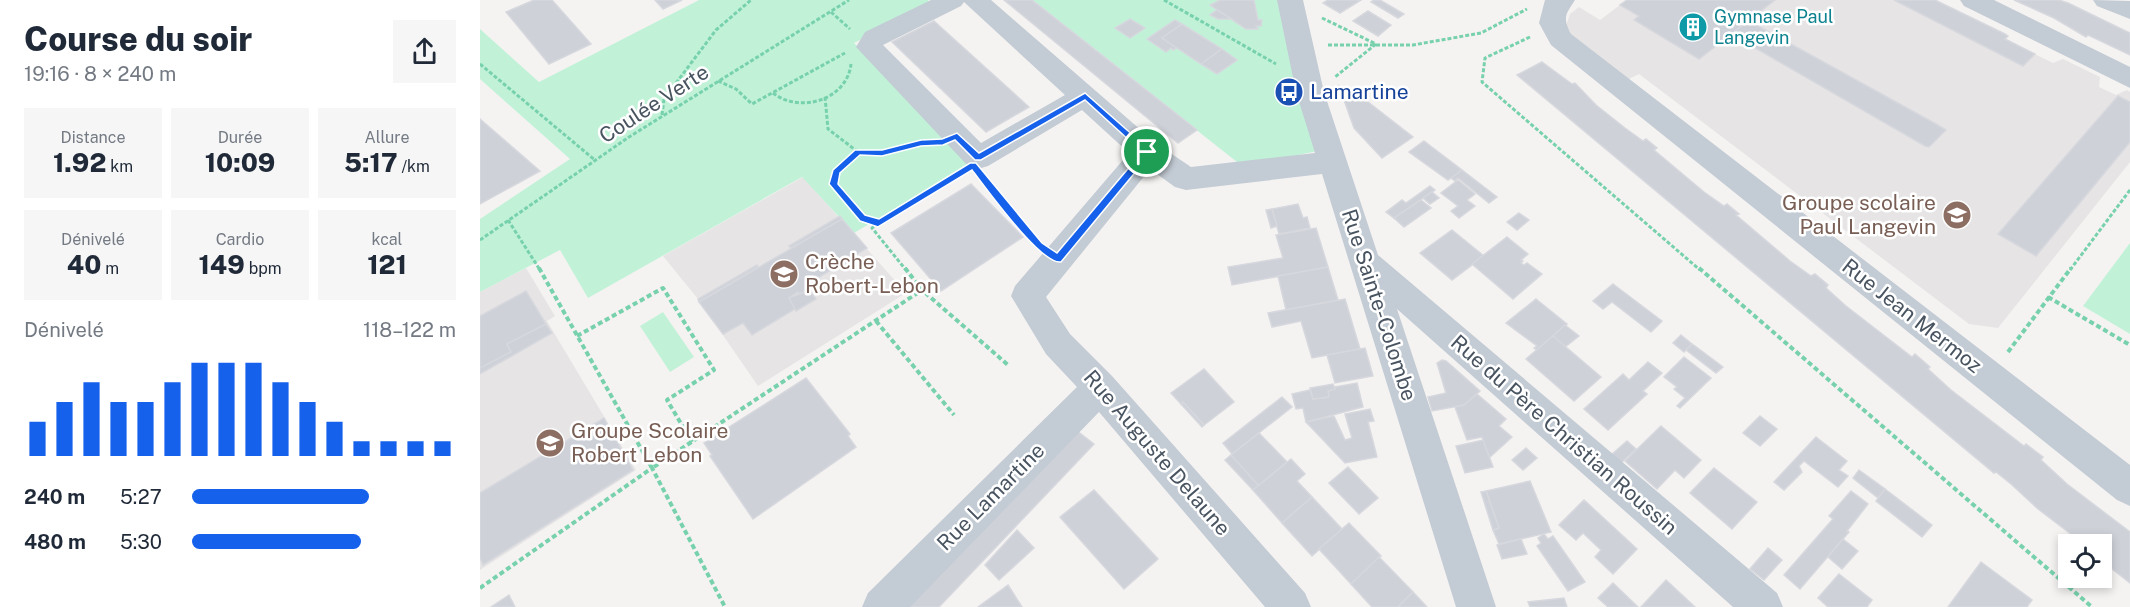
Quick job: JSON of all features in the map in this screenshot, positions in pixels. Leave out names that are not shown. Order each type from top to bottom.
[{"type":"street","points":[[975,0],[1147,152],[1186,179],[1333,162]]},
{"type":"street","points":[[1973,0],[2130,78]]},
{"type":"street","points":[[2106,0],[2130,11]]},
{"type":"street","name":"Rue Sainte-Colombe","points":[[1291,1],[1312,97],[1476,607]]},
{"type":"street","points":[[947,2],[874,38],[869,47],[957,136],[976,162],[1085,96]]},
{"type":"street","name":"Rue Jean Mermoz","points":[[1557,10],[1560,39],[2130,488]]},
{"type":"street","points":[[1058,259],[1147,152]]},
{"type":"street","name":"Rue Auguste Delaune","points":[[1058,259],[1027,297],[1058,344],[1100,387],[1291,607]]},
{"type":"street","name":"Rue du Père Christian Roussin","points":[[1366,263],[1762,607]]},
{"type":"street","name":"Rue Lamartine","points":[[882,607],[1100,387]]},
{"type":"path","points":[[662,115],[664,99],[716,30],[751,0]]},
{"type":"path","name":"Coulée Verte","points":[[480,240],[662,115],[849,0]]},
{"type":"path","points":[[1164,0],[1284,69],[1283,48],[1376,44],[1413,45],[1481,33],[1529,8],[1557,10]]},
{"type":"path","points":[[1291,1],[1376,44]]},
{"type":"path","points":[[1557,10],[1485,58],[1482,82],[2092,607]]},
{"type":"path","points":[[831,12],[846,26]]},
{"type":"path","points":[[1312,97],[1376,44]]},
{"type":"path","points":[[717,80],[736,89],[752,104],[850,51]]},
{"type":"path","points":[[773,93],[786,101],[795,103],[808,103],[825,97],[845,84],[849,77],[851,65],[843,54]]},
{"type":"path","points":[[480,64],[596,161]]},
{"type":"path","points":[[825,97],[828,129],[858,152],[882,153],[921,143],[943,142],[957,136]]},
{"type":"path","points":[[858,152],[836,172],[833,184],[863,219],[875,220],[878,224]]},
{"type":"path","points":[[1008,365],[922,290],[872,228],[976,162],[1039,246],[1058,259]]},
{"type":"path","points":[[1990,377],[2130,190]]},
{"type":"path","points":[[508,220],[652,468],[725,607]]},
{"type":"path","points":[[577,336],[663,288],[714,370],[667,400],[692,442]]},
{"type":"path","points":[[480,588],[652,468],[922,290]]},
{"type":"path","points":[[2048,297],[2130,345]]},
{"type":"path","points":[[876,321],[954,415]]},
{"type":"shaded area","name":"Groupe scolaire Paul Langevin","points":[[1775,0],[1935,0],[2008,36],[2005,39],[2053,63],[2063,59],[2100,77],[2099,87],[2116,95],[2127,90],[2130,92],[2130,162],[1998,328],[1969,324],[1639,74],[1625,81],[1575,41],[1566,26],[1570,14],[1579,7],[1600,20],[1620,5],[1639,16],[1635,21],[1699,59]]},
{"type":"shaded area","name":"Crèche Robert-Lebon","points":[[803,177],[906,293],[758,386],[698,299],[663,256]]},
{"type":"shaded area","name":"Groupe Scolaire Robert Lebon","points":[[526,268],[555,316],[547,321],[636,470],[480,570],[480,292]]},
{"type":"green space","points":[[699,0],[928,0],[931,4],[854,43],[973,162],[854,233],[802,177],[588,298],[560,250],[480,292],[480,219],[570,159],[480,79],[480,29],[539,82]]},
{"type":"green space","points":[[1032,0],[1279,0],[1318,151],[1242,166]]},
{"type":"green space","points":[[2130,243],[2130,334],[2083,306]]},
{"type":"green space","points":[[663,312],[694,357],[670,372],[640,326]]},
{"type":"building","points":[[534,0],[552,0],[591,44],[549,64],[506,12]]},
{"type":"building","points":[[655,0],[682,0],[663,9]]},
{"type":"building","points":[[1004,0],[1032,0],[1197,130],[1178,143]]},
{"type":"building","points":[[1220,0],[1254,0],[1258,20],[1262,20],[1261,26],[1256,26],[1258,29],[1246,29],[1210,5]]},
{"type":"building","points":[[1328,0],[1361,0],[1340,13],[1323,3]]},
{"type":"building","points":[[1380,0],[1404,14],[1398,18],[1371,2]]},
{"type":"building","name":"Gymnase Paul Langevin","points":[[1627,0],[1775,0],[1699,59],[1634,20],[1639,16],[1620,5]]},
{"type":"building","points":[[1894,0],[1935,0],[2005,34],[2008,36],[2005,39],[2035,54],[2023,66]]},
{"type":"building","points":[[2014,0],[2059,0],[2068,3],[2130,33],[2130,55],[2088,35],[2086,37],[2054,18]]},
{"type":"building","points":[[1217,10],[1232,19],[1218,19],[1210,15]]},
{"type":"building","points":[[1368,11],[1391,25],[1378,36],[1353,21]]},
{"type":"building","points":[[1130,19],[1145,28],[1130,38],[1115,28]]},
{"type":"building","points":[[1175,20],[1182,24],[1162,38],[1177,48],[1173,50],[1171,48],[1166,52],[1147,39]]},
{"type":"building","points":[[934,21],[1029,107],[986,132],[892,42]]},
{"type":"building","points":[[1749,21],[1946,130],[1929,147],[1925,146],[1731,34]]},
{"type":"building","points":[[1182,24],[1222,49],[1201,64],[1162,38]]},
{"type":"building","points":[[1222,49],[1237,60],[1217,74],[1201,64]]},
{"type":"building","points":[[1542,62],[1572,84],[1575,83],[1596,105],[1625,128],[1643,141],[1646,139],[1657,148],[1654,150],[1704,192],[1724,206],[1727,204],[1739,214],[1736,215],[1790,261],[1811,276],[1815,274],[1828,285],[1826,288],[1846,306],[1912,357],[1915,354],[1951,390],[2024,446],[2026,444],[2043,457],[2041,460],[2067,484],[2130,532],[2130,583],[2112,569],[2112,534],[2071,534],[2038,509],[2011,484],[1996,472],[1994,473],[1517,75]]},
{"type":"building","points":[[1339,86],[1357,97],[1359,95],[1413,137],[1382,158],[1354,128]]},
{"type":"building","points":[[2118,96],[2130,102],[2130,142],[2036,256],[1998,234]]},
{"type":"building","points":[[480,119],[540,171],[480,204]]},
{"type":"building","points":[[1424,141],[1462,170],[1448,180],[1409,152]]},
{"type":"building","points":[[1462,170],[1497,197],[1489,203],[1458,178],[1455,181],[1451,178]]},
{"type":"building","points":[[1458,180],[1475,194],[1467,200],[1475,206],[1459,218],[1451,211],[1458,206],[1441,193]]},
{"type":"building","points":[[971,184],[1023,237],[941,291],[891,233]]},
{"type":"building","points":[[1430,186],[1435,190],[1394,218],[1386,212],[1402,200],[1406,203]]},
{"type":"building","points":[[1432,192],[1439,198],[1430,204],[1423,198]]},
{"type":"building","points":[[1421,200],[1431,208],[1404,227],[1394,218]]},
{"type":"building","points":[[1298,204],[1303,218],[1307,217],[1310,228],[1279,234],[1272,209]]},
{"type":"building","points":[[1272,209],[1277,226],[1271,228],[1266,210]]},
{"type":"building","points":[[1519,213],[1529,220],[1517,230],[1507,222]]},
{"type":"building","points":[[840,216],[842,219],[791,248],[789,246]]},
{"type":"building","name":"Crèche Robert-Lebon","points":[[842,219],[867,248],[811,282],[814,287],[800,295],[798,292],[789,298],[795,309],[752,335],[743,323],[723,334],[699,302]]},
{"type":"building","points":[[1316,228],[1328,267],[1232,285],[1228,267],[1283,258],[1276,235]]},
{"type":"building","points":[[1452,230],[1484,256],[1452,280],[1420,253]]},
{"type":"building","points":[[1507,237],[1528,254],[1521,260],[1523,261],[1521,263],[1524,265],[1527,263],[1542,274],[1513,299],[1472,264]]},
{"type":"building","points":[[757,265],[758,267],[699,302],[698,299]]},
{"type":"building","points":[[1328,267],[1338,300],[1286,310],[1278,276]]},
{"type":"building","points":[[1613,284],[1662,321],[1651,332],[1612,302],[1603,309],[1593,301]]},
{"type":"building","points":[[809,290],[816,299],[796,311],[789,298]]},
{"type":"building","points":[[526,291],[546,324],[507,344],[511,352],[480,368],[480,316]]},
{"type":"building","points":[[1345,299],[1360,349],[1312,358],[1301,321],[1272,327],[1268,313]]},
{"type":"building","points":[[1536,299],[1567,324],[1537,350],[1534,348],[1537,346],[1506,323]]},
{"type":"building","points":[[546,324],[552,333],[480,374],[480,368],[511,352],[507,344]]},
{"type":"building","points":[[1565,325],[1579,336],[1565,347],[1553,336]]},
{"type":"building","points":[[1681,335],[1692,344],[1684,352],[1673,343]]},
{"type":"building","points":[[1553,336],[1601,377],[1574,401],[1526,359]]},
{"type":"building","points":[[1692,344],[1723,367],[1716,373],[1686,350]]},
{"type":"building","points":[[1365,348],[1373,376],[1335,383],[1327,355]]},
{"type":"building","points":[[1684,357],[1711,378],[1680,408],[1677,406],[1685,398],[1674,389],[1677,387],[1664,377]]},
{"type":"building","points":[[1442,360],[1480,391],[1464,405],[1432,411],[1428,397],[1446,393],[1437,363]]},
{"type":"building","points":[[1648,362],[1662,373],[1643,391],[1647,394],[1608,430],[1584,409],[1623,374],[1629,380]]},
{"type":"building","points":[[1204,369],[1234,402],[1204,425],[1183,402],[1181,404],[1171,393]]},
{"type":"building","points":[[806,378],[850,434],[848,436],[856,447],[753,519],[710,456],[712,455],[704,443]]},
{"type":"building","points":[[1357,383],[1363,407],[1306,422],[1303,408],[1296,409],[1292,394],[1310,390],[1313,399],[1329,397],[1328,391],[1335,389],[1334,387]]},
{"type":"building","points":[[1333,384],[1335,389],[1328,391],[1329,397],[1313,399],[1310,388]]},
{"type":"building","points":[[1477,394],[1506,419],[1499,426],[1512,437],[1489,458],[1482,437],[1467,440],[1455,407],[1464,405]]},
{"type":"building","points":[[1282,397],[1292,407],[1232,454],[1223,443]]},
{"type":"building","points":[[1183,402],[1204,425],[1202,427],[1181,404]]},
{"type":"building","points":[[1370,409],[1374,421],[1368,422],[1377,457],[1345,463],[1306,422],[1334,416],[1345,440],[1352,438],[1345,414]]},
{"type":"building","points":[[1760,416],[1777,429],[1760,446],[1743,433]]},
{"type":"building","points":[[604,418],[633,470],[483,565],[480,557],[480,493]]},
{"type":"building","points":[[1661,426],[1701,460],[1684,478],[1675,470],[1657,489],[1625,461]]},
{"type":"building","points":[[1076,430],[1094,444],[939,607],[899,607]]},
{"type":"building","points":[[1259,433],[1287,462],[1259,486],[1231,455]]},
{"type":"building","points":[[1816,437],[1847,461],[1839,470],[1848,476],[1838,487],[1804,461],[1799,466],[1802,472],[1784,490],[1774,482]]},
{"type":"building","points":[[1483,440],[1493,467],[1465,473],[1456,446]]},
{"type":"building","points":[[1627,441],[1636,449],[1620,464],[1611,455]]},
{"type":"building","points":[[1526,448],[1537,458],[1523,470],[1512,460]]},
{"type":"building","points":[[1231,455],[1259,486],[1253,490],[1225,460]]},
{"type":"building","points":[[1291,459],[1305,474],[1297,481],[1312,497],[1282,523],[1253,490]]},
{"type":"building","points":[[1348,467],[1378,498],[1359,514],[1329,483]]},
{"type":"building","points":[[1714,468],[1757,502],[1732,529],[1690,493]]},
{"type":"building","points":[[1859,470],[1885,489],[1878,498],[1853,478]]},
{"type":"building","points":[[1530,481],[1551,532],[1499,544],[1493,530],[1499,528],[1486,491]]},
{"type":"building","points":[[1885,489],[1932,525],[1922,537],[1876,501]]},
{"type":"building","points":[[1094,490],[1158,559],[1124,589],[1060,517]]},
{"type":"building","points":[[1486,491],[1499,528],[1493,530],[1481,492]]},
{"type":"building","points":[[1851,491],[1868,504],[1847,531],[1849,532],[1800,589],[1784,575],[1833,519],[1829,516]]},
{"type":"building","points":[[1312,497],[1342,529],[1312,556],[1282,523]]},
{"type":"building","points":[[1584,500],[1637,549],[1613,574],[1595,557],[1601,550],[1583,533],[1576,540],[1559,525]]},
{"type":"building","points":[[1349,523],[1381,556],[1351,584],[1319,549]]},
{"type":"building","points":[[1017,530],[1034,548],[999,580],[985,565]]},
{"type":"building","points":[[1544,534],[1548,539],[1553,536],[1585,582],[1568,591],[1537,546],[1541,543],[1538,538]]},
{"type":"building","points":[[1521,539],[1527,554],[1502,559],[1497,545]]},
{"type":"building","points":[[1843,539],[1858,551],[1842,569],[1828,557]]},
{"type":"building","points":[[1768,548],[1782,560],[1764,580],[1750,569]]},
{"type":"building","points":[[1379,557],[1413,592],[1398,607],[1372,607],[1351,584]]},
{"type":"building","points":[[1981,562],[2032,600],[2027,607],[1948,607]]},
{"type":"building","points":[[1839,574],[1872,600],[1867,607],[1828,607],[1818,598]]},
{"type":"building","points":[[1666,580],[1695,607],[1641,607]]},
{"type":"building","points":[[1613,583],[1638,607],[1608,607],[1598,598]]},
{"type":"building","points":[[1008,585],[1022,607],[978,607]]},
{"type":"building","points":[[1413,592],[1427,607],[1398,607]]},
{"type":"building","points":[[509,595],[515,607],[491,607]]},
{"type":"building","points":[[1564,598],[1567,607],[1530,607],[1528,602]]},
{"type":"place","name":"Gymnase Paul Langevin","points":[[1693,27]]},
{"type":"place","name":"Lamartine","points":[[1289,92]]},
{"type":"place","name":"Groupe scolaire Paul Langevin","points":[[1957,215]]},
{"type":"place","name":"Crèche Robert-Lebon","points":[[784,274]]},
{"type":"place","name":"Groupe Scolaire Robert Lebon","points":[[550,443]]},
{"type":"route","points":[[1085,96],[1147,152],[1058,259],[1039,246],[973,165],[878,224],[875,220],[863,219],[833,184],[833,178],[842,164],[858,152],[882,153],[921,143],[943,142],[957,136],[978,158],[1085,96]]}]
